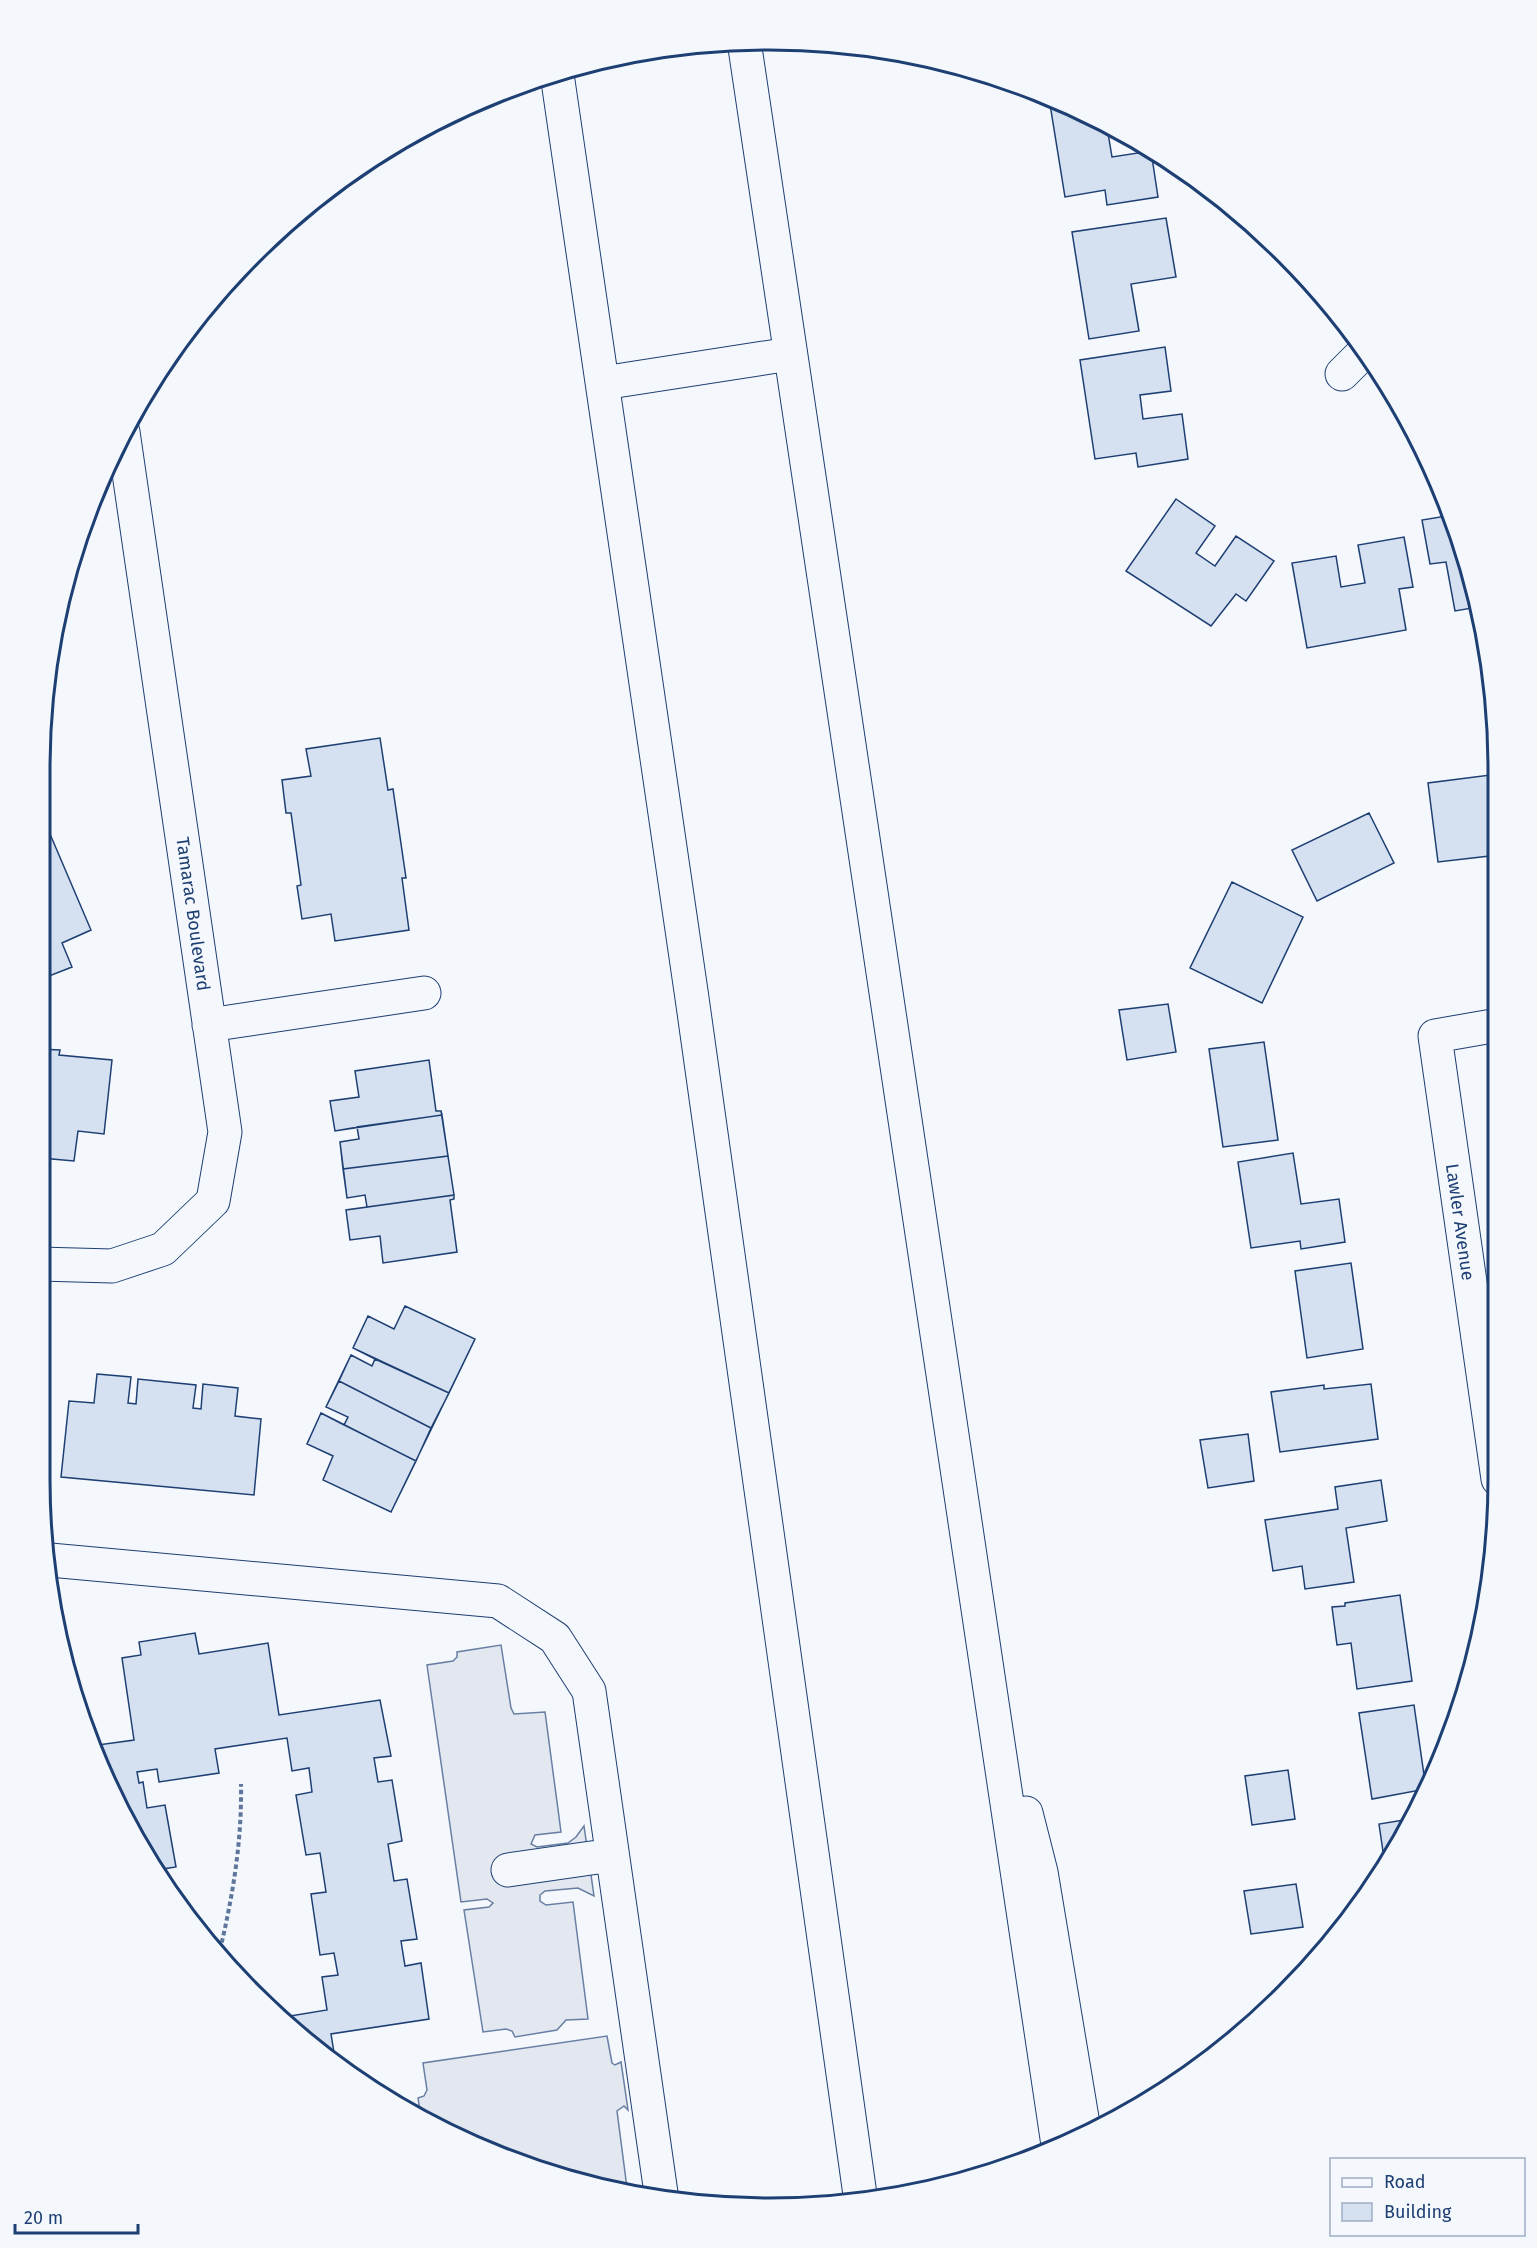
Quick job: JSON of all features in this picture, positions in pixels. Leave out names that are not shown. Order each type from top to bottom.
[{"type":"main road","points":[[745,50],[979,1629],[1057,2138]]},
{"type":"main road","points":[[558,81],[860,2192]]},
{"type":"main road","points":[[603,383],[790,354]]},
{"type":"main road","name":"Tamarac Boulevard","points":[[50,1264],[112,1266],[163,1249],[213,1201],[225,1132],[125,448]]},
{"type":"main road","points":[[209,1025],[424,993]]},
{"type":"main road","name":"Lawler Avenue","points":[[1488,1027],[1435,1036],[1488,1409]]},
{"type":"main road","points":[[55,1560],[498,1601],[555,1638],[589,1691],[661,2190]]},
{"type":"main road","points":[[979,1629],[1041,1872],[1083,2126]]},
{"type":"main road","points":[[508,1870],[612,1855]]},
{"type":"path","points":[[220,1945],[232,1899],[242,1832],[241,1784]]},
{"type":"shaded area","points":[[501,1645],[511,1708],[514,1714],[545,1712],[561,1832],[535,1835],[531,1844],[537,1847],[568,1843],[584,1826],[594,1896],[578,1888],[545,1891],[540,1895],[540,1901],[546,1905],[573,1902],[588,2019],[566,2020],[557,2030],[515,2037],[512,2031],[506,2029],[483,2032],[464,1910],[489,1907],[493,1903],[487,1899],[461,1902],[427,1665],[453,1661],[457,1657],[457,1652]]},
{"type":"shaded area","points":[[607,2036],[612,2063],[615,2065],[621,2062],[628,2110],[624,2106],[617,2111],[627,2185],[582,2174],[493,2144],[420,2108],[418,2098],[424,2096],[427,2090],[423,2063]]},
{"type":"building","points":[[1050,107],[1108,135],[1112,157],[1139,153],[1153,161],[1158,197],[1107,205],[1105,190],[1065,197]]},
{"type":"building","points":[[1166,218],[1176,277],[1131,284],[1139,331],[1089,339],[1072,232]]},
{"type":"building","points":[[1165,347],[1171,391],[1140,395],[1143,419],[1182,414],[1188,459],[1138,467],[1136,453],[1095,459],[1080,360]]},
{"type":"building","points":[[1176,499],[1215,526],[1196,553],[1215,566],[1236,536],[1274,561],[1246,601],[1236,594],[1211,626],[1126,571]]},
{"type":"building","points":[[1442,517],[1469,609],[1455,611],[1446,562],[1430,564],[1422,520]]},
{"type":"building","points":[[1404,537],[1413,587],[1399,589],[1406,630],[1307,648],[1292,563],[1336,556],[1341,587],[1365,583],[1358,545]]},
{"type":"building","points":[[380,738],[388,790],[393,789],[406,878],[402,878],[409,930],[335,941],[331,914],[302,919],[297,886],[301,885],[291,813],[286,813],[282,780],[311,776],[306,749]]},
{"type":"building","points":[[1488,775],[1488,856],[1438,862],[1428,783]]},
{"type":"building","points":[[1369,813],[1394,863],[1317,901],[1292,850]]},
{"type":"building","points":[[50,834],[91,930],[62,943],[72,967],[50,976]]},
{"type":"building","points":[[1232,882],[1303,917],[1262,1003],[1190,968]]},
{"type":"building","points":[[1168,1004],[1176,1052],[1127,1060],[1119,1010]]},
{"type":"building","points":[[1264,1042],[1278,1140],[1223,1147],[1209,1049]]},
{"type":"building","points":[[50,1050],[60,1050],[59,1055],[112,1060],[104,1134],[78,1131],[74,1161],[50,1159]]},
{"type":"building","points":[[429,1060],[436,1111],[441,1111],[454,1195],[454,1199],[450,1200],[457,1252],[383,1263],[380,1236],[350,1240],[346,1210],[367,1207],[365,1195],[347,1198],[340,1142],[359,1139],[357,1127],[335,1131],[330,1101],[359,1097],[355,1071]]},
{"type":"building","points":[[429,1060],[436,1111],[441,1111],[442,1115],[335,1131],[330,1101],[359,1097],[355,1071]]},
{"type":"building","points":[[442,1115],[448,1156],[343,1169],[340,1142],[359,1139],[357,1127]]},
{"type":"building","points":[[1293,1153],[1301,1204],[1339,1199],[1345,1242],[1301,1249],[1300,1241],[1251,1248],[1238,1162]]},
{"type":"building","points":[[448,1156],[454,1195],[367,1207],[365,1195],[347,1198],[343,1169]]},
{"type":"building","points":[[454,1195],[454,1199],[450,1200],[457,1252],[383,1263],[380,1236],[350,1240],[346,1210]]},
{"type":"building","points":[[1351,1263],[1363,1349],[1307,1358],[1295,1271]]},
{"type":"building","points":[[405,1306],[475,1339],[391,1512],[323,1480],[333,1456],[307,1444],[321,1413],[344,1425],[348,1417],[326,1407],[351,1355],[372,1366],[375,1359],[353,1348],[368,1316],[394,1329]]},
{"type":"building","points":[[405,1306],[475,1339],[449,1393],[353,1348],[368,1316],[394,1329]]},
{"type":"building","points":[[351,1355],[372,1366],[375,1359],[449,1393],[431,1428],[339,1381]]},
{"type":"building","points":[[97,1374],[131,1377],[128,1403],[136,1404],[138,1379],[196,1385],[193,1408],[201,1409],[203,1384],[238,1388],[235,1416],[261,1419],[254,1495],[61,1477],[69,1401],[94,1403]]},
{"type":"building","points":[[339,1381],[431,1428],[416,1461],[344,1425],[348,1417],[326,1407]]},
{"type":"building","points":[[1371,1384],[1378,1439],[1280,1452],[1271,1392],[1324,1385],[1324,1389]]},
{"type":"building","points":[[321,1413],[416,1461],[391,1512],[323,1480],[333,1456],[307,1444]]},
{"type":"building","points":[[1248,1434],[1254,1481],[1208,1488],[1200,1440]]},
{"type":"building","points":[[1381,1480],[1387,1521],[1346,1528],[1354,1582],[1305,1589],[1302,1566],[1273,1571],[1265,1520],[1338,1509],[1335,1487]]},
{"type":"building","points":[[1400,1595],[1412,1681],[1357,1689],[1351,1643],[1337,1645],[1332,1607]]},
{"type":"building","points":[[195,1633],[199,1654],[268,1643],[279,1715],[380,1700],[391,1756],[374,1758],[378,1782],[392,1780],[402,1841],[388,1844],[394,1881],[407,1879],[417,1939],[401,1941],[405,1966],[421,1963],[429,2019],[331,2034],[334,2052],[290,2016],[327,2010],[322,1977],[338,1975],[334,1953],[320,1955],[311,1894],[326,1892],[320,1853],[306,1855],[296,1795],[312,1792],[309,1768],[292,1771],[287,1738],[215,1749],[219,1773],[159,1782],[157,1769],[137,1772],[139,1783],[143,1782],[147,1808],[165,1805],[176,1867],[165,1869],[124,1798],[100,1745],[134,1740],[122,1658],[141,1655],[139,1642]]},
{"type":"building","points":[[1414,1705],[1424,1775],[1416,1791],[1372,1799],[1359,1713]]},
{"type":"building","points":[[1288,1770],[1295,1819],[1252,1825],[1245,1776]]},
{"type":"building","points":[[1401,1820],[1383,1852],[1379,1824]]},
{"type":"building","points":[[1296,1884],[1303,1927],[1251,1934],[1244,1891]]}]
